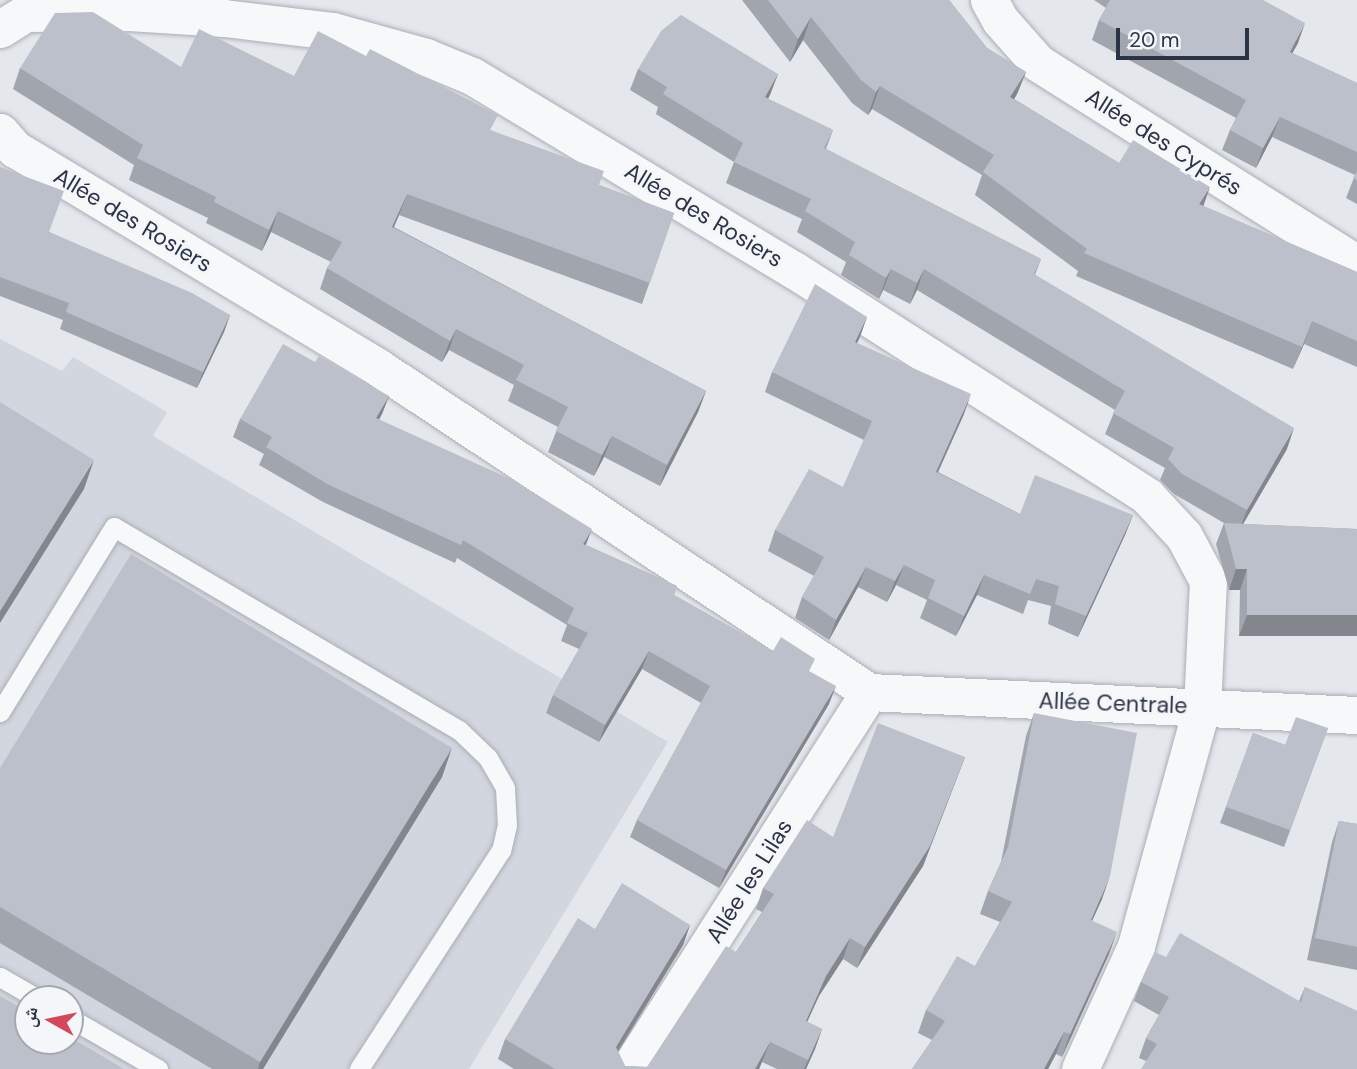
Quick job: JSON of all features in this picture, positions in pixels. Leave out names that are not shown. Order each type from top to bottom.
[{"type":"street","name":"Allée des Cyprés","points":[[989,0],[1000,20],[1038,63],[1357,264]]},
{"type":"street","name":"Allée des Rosiers","points":[[0,29],[26,13],[92,6],[224,18],[333,31],[426,57],[472,76],[794,270],[1147,496],[1184,536],[1208,581],[1202,706]]},
{"type":"street","name":"Allée des Rosiers","points":[[0,132],[15,149],[379,368],[869,692]]},
{"type":"street","name":"Allée Centrale","points":[[869,692],[1357,715]]},
{"type":"street","name":"Allée les Lilas","points":[[629,1069],[869,692]]},
{"type":"street","points":[[1080,1069],[1136,946],[1202,706]]},
{"type":"lane","points":[[0,712],[114,527],[459,730],[488,758],[505,788],[507,825],[501,850],[359,1069]]},
{"type":"lane","points":[[84,1026],[158,1069]]},
{"type":"shaded area","points":[[0,339],[62,371],[73,357],[167,412],[153,436],[668,742],[469,1069],[0,1069]]},
{"type":"building","points":[[768,0],[949,0],[987,48],[1026,72],[1010,97],[1119,163],[1133,140],[1210,187],[1199,204],[1357,272],[1357,341],[1312,321],[1302,347],[1084,253],[1087,249],[983,172],[994,155],[880,86],[876,92],[861,80],[811,17],[798,39]]},
{"type":"building","points":[[1110,0],[1263,0],[1305,23],[1290,52],[1357,83],[1357,152],[1280,117],[1263,148],[1230,130],[1246,100],[1099,20]]},
{"type":"building","points":[[93,12],[181,67],[199,29],[294,76],[318,31],[366,56],[370,49],[498,115],[490,130],[604,171],[599,185],[674,213],[650,283],[407,194],[392,227],[706,391],[667,465],[612,436],[602,455],[556,431],[568,407],[516,380],[524,365],[456,329],[450,341],[327,268],[342,242],[278,211],[269,230],[214,202],[216,197],[137,158],[143,145],[20,68],[55,13]]},
{"type":"building","points":[[681,15],[778,74],[765,97],[833,130],[824,148],[1041,259],[1034,274],[1294,428],[1247,510],[1182,474],[1168,459],[1174,448],[1113,413],[1125,391],[924,269],[917,283],[891,269],[886,278],[849,255],[855,242],[805,211],[811,199],[734,162],[743,143],[663,94],[667,87],[638,69],[661,31]]},
{"type":"building","points":[[0,167],[64,191],[49,232],[192,293],[230,315],[203,372],[66,312],[69,303],[0,277]]},
{"type":"building","points":[[815,284],[867,317],[855,342],[971,394],[936,472],[1020,514],[1035,475],[1133,515],[1086,616],[1055,604],[1059,586],[1036,579],[1030,594],[984,575],[964,616],[928,598],[935,580],[904,565],[895,581],[866,567],[836,620],[802,597],[824,557],[775,530],[809,469],[843,487],[872,421],[772,372]]},
{"type":"building","points":[[283,344],[315,362],[319,356],[389,396],[376,418],[513,480],[592,529],[583,544],[677,586],[674,595],[773,651],[781,637],[815,659],[809,671],[836,686],[726,870],[637,820],[710,686],[649,651],[605,725],[553,695],[588,633],[567,623],[574,608],[463,540],[461,545],[329,485],[266,447],[272,437],[240,419]]},
{"type":"building","points":[[0,402],[94,460],[0,611]]},
{"type":"building","points":[[1224,523],[1357,529],[1357,615],[1247,615],[1247,569],[1236,569]]},
{"type":"building","points":[[131,554],[452,748],[260,1062],[0,907],[0,768]]},
{"type":"building","points":[[1034,713],[1137,733],[1110,876],[1091,920],[1117,932],[1070,1034],[1064,1032],[1044,1069],[912,1069],[945,1021],[926,1010],[957,956],[975,966],[1012,902],[988,891],[1008,847]]},
{"type":"building","points":[[1296,717],[1328,728],[1290,830],[1226,807],[1253,733],[1285,745]]},
{"type":"building","points":[[878,723],[965,757],[930,846],[865,947],[850,938],[826,976],[806,1021],[822,1029],[808,1060],[770,1042],[755,1069],[555,1069],[505,1039],[578,918],[595,929],[622,883],[690,925],[616,1047],[625,1066],[647,1067],[726,946],[736,952],[774,894],[763,888],[807,820],[833,837]]},
{"type":"building","points":[[1339,821],[1357,824],[1357,947],[1315,938]]},
{"type":"building","points":[[1180,933],[1301,1002],[1305,987],[1357,1011],[1357,1069],[1141,1069],[1157,1044],[1146,1038],[1169,997],[1141,982],[1155,952],[1166,957]]},
{"type":"building","points":[[0,996],[14,1004],[14,1055],[84,1055],[84,1045],[124,1069],[0,1069]]}]
